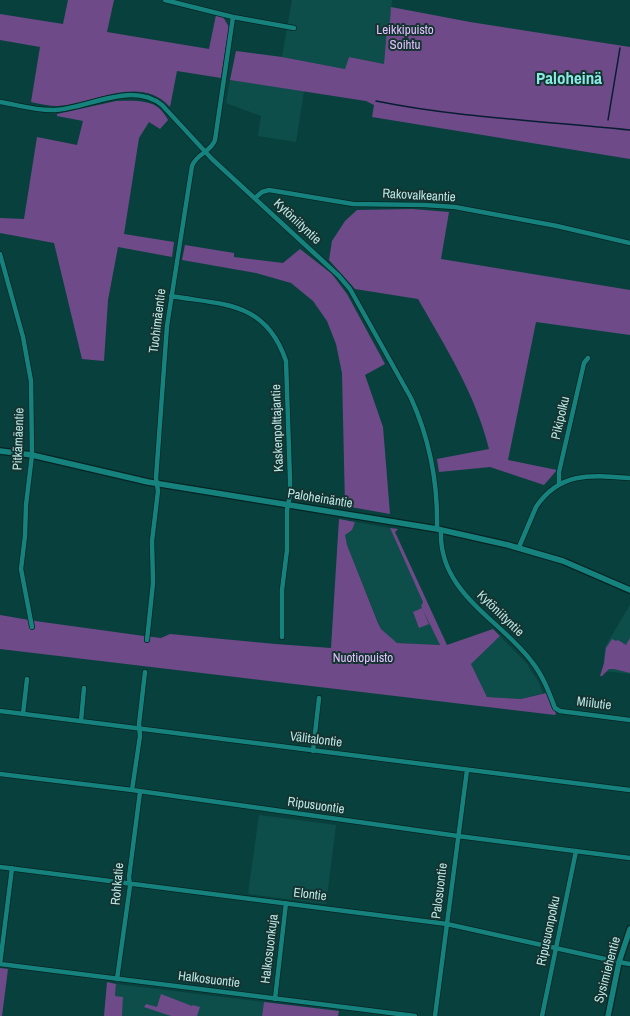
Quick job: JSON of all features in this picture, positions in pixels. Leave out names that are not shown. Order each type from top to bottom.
[{"type":"street","points":[[165,0],[233,17],[294,28]]},
{"type":"street","name":"Tuohimäentie","points":[[147,640],[153,583],[152,541],[158,491],[157,483],[164,355],[171,296],[192,166],[195,159],[213,145],[215,140],[233,17]]},
{"type":"street","name":"Kytöniityntie","points":[[0,102],[43,110],[54,110],[66,109],[119,97],[134,96],[154,99],[162,105],[205,151],[345,282],[412,398],[431,457],[442,551],[448,567],[458,585],[477,608],[532,661],[546,685],[555,708]]},
{"type":"street","name":"Rakovalkeantie","points":[[255,198],[262,192],[269,190],[353,204],[440,205],[557,226],[630,243]]},
{"type":"street","name":"Pitkämäentie","points":[[0,254],[23,337],[31,381],[32,456],[26,505],[22,579],[32,627]]},
{"type":"street","name":"Kaskenpolttajantie","points":[[171,296],[228,305],[243,310],[251,314],[266,326],[281,345],[286,361],[287,373],[290,480],[287,510],[287,550],[282,590],[282,636]]},
{"type":"street","name":"Pikipolku","points":[[559,484],[559,472],[584,363],[588,358]]},
{"type":"street","name":"Paloheinäntie","points":[[0,451],[32,456],[157,483],[439,530],[519,547],[563,561],[630,590]]},
{"type":"street","points":[[519,547],[536,507],[540,501],[559,484],[577,478],[594,475],[630,478]]},
{"type":"street","points":[[132,790],[140,736],[139,729],[145,672]]},
{"type":"street","points":[[22,714],[27,680]]},
{"type":"street","points":[[81,721],[84,688]]},
{"type":"street","points":[[312,751],[319,698]]},
{"type":"street","name":"Miilutie","points":[[555,708],[560,711],[630,720]]},
{"type":"street","name":"Välitalontie","points":[[0,711],[630,790]]},
{"type":"street","name":"Palosuontie","points":[[435,1016],[467,770]]},
{"type":"street","name":"Ripusuontie","points":[[0,774],[132,790],[458,836],[630,858]]},
{"type":"street","name":"Rohkatie","points":[[117,979],[130,886],[129,882],[140,792]]},
{"type":"street","name":"Ripusuonpolku","points":[[542,1016],[576,851]]},
{"type":"street","name":"Elontie","points":[[0,867],[129,882],[447,924],[630,964]]},
{"type":"street","points":[[0,964],[12,868]]},
{"type":"street","name":"Halkosuonkuja","points":[[275,999],[286,903]]},
{"type":"street","name":"Sysimiehentie","points":[[608,1016],[617,961],[630,929]]},
{"type":"street","name":"Halkosuontie","points":[[0,964],[415,1016]]},
{"type":"shaded area","points":[[292,0],[392,0],[390,21],[387,28],[384,64],[349,57],[345,69],[282,57]]},
{"type":"shaded area","points":[[230,80],[304,91],[296,142],[258,136],[261,116],[226,103]]},
{"type":"shaded area","points":[[355,522],[390,528],[423,602],[421,606],[440,645],[397,643],[381,629],[347,545],[345,535],[352,530]]},
{"type":"shaded area","points":[[630,605],[630,674],[603,671],[605,647]]},
{"type":"shaded area","points":[[500,636],[527,664],[539,683],[543,693],[521,699],[487,697],[471,664]]},
{"type":"shaded area","points":[[259,815],[336,825],[326,904],[248,894]]},
{"type":"shaded area","points":[[116,984],[264,1002],[262,1016],[122,1016],[123,997],[115,996]]},
{"type":"green space","points":[[68,0],[114,0],[107,32],[209,49],[216,15],[223,17],[229,27],[221,78],[177,71],[170,107],[158,97],[145,93],[131,92],[116,93],[58,106],[31,102],[40,47],[0,40],[0,14],[63,24]]},
{"type":"green space","name":"Leikkipuisto Soihtu","points":[[391,7],[470,22],[630,47],[630,159],[372,117],[374,105],[366,101],[230,80],[236,51],[282,57],[345,69],[349,57],[384,64],[387,28],[390,21]]},
{"type":"green space","points":[[116,101],[139,101],[156,106],[168,120],[160,129],[149,122],[139,138],[124,234],[174,242],[172,257],[118,247],[108,300],[104,361],[82,359],[54,243],[0,233],[0,218],[24,219],[37,137],[77,145],[83,121],[57,116],[57,114]]},
{"type":"green space","points":[[412,209],[449,212],[441,259],[630,290],[630,335],[536,322],[508,460],[557,470],[544,485],[490,467],[439,472],[437,459],[489,449],[476,409],[459,371],[418,299],[355,289],[329,260],[332,241],[345,221],[357,210]]},
{"type":"green space","points":[[185,245],[234,253],[234,257],[283,263],[300,249],[332,274],[347,294],[385,364],[365,375],[383,427],[390,514],[345,506],[342,373],[336,344],[327,321],[313,301],[291,283],[256,273],[182,260]]},
{"type":"green space","name":"Nuotiopuisto","points":[[339,519],[355,522],[352,530],[345,535],[347,545],[381,629],[397,643],[440,645],[421,606],[423,602],[390,528],[398,529],[395,532],[447,645],[493,629],[500,636],[471,664],[487,697],[521,699],[546,693],[552,708],[556,713],[555,715],[0,649],[0,615],[161,638],[170,634],[331,648]]},
{"type":"green space","points":[[422,608],[429,624],[419,628],[413,612]]},
{"type":"green space","points":[[630,638],[630,673],[609,669],[602,676],[600,676],[606,648],[612,639],[616,641],[618,640],[626,645]]},
{"type":"green space","points":[[0,968],[8,969],[2,1016],[0,1016]]},
{"type":"green space","points":[[107,982],[116,984],[115,996],[123,997],[122,1016],[104,1016]]},
{"type":"green space","points":[[161,994],[192,1006],[200,1007],[197,1016],[171,1016],[144,1007],[146,1004],[157,1007]]},
{"type":"green space","points":[[264,1002],[339,1011],[338,1016],[262,1016]]},
{"type":"waterway","points":[[608,120],[620,48]]},
{"type":"waterway","points":[[376,101],[408,107],[471,115],[630,130]]},
{"type":"district","name":"Paloheinä","points":[[569,79]]}]
